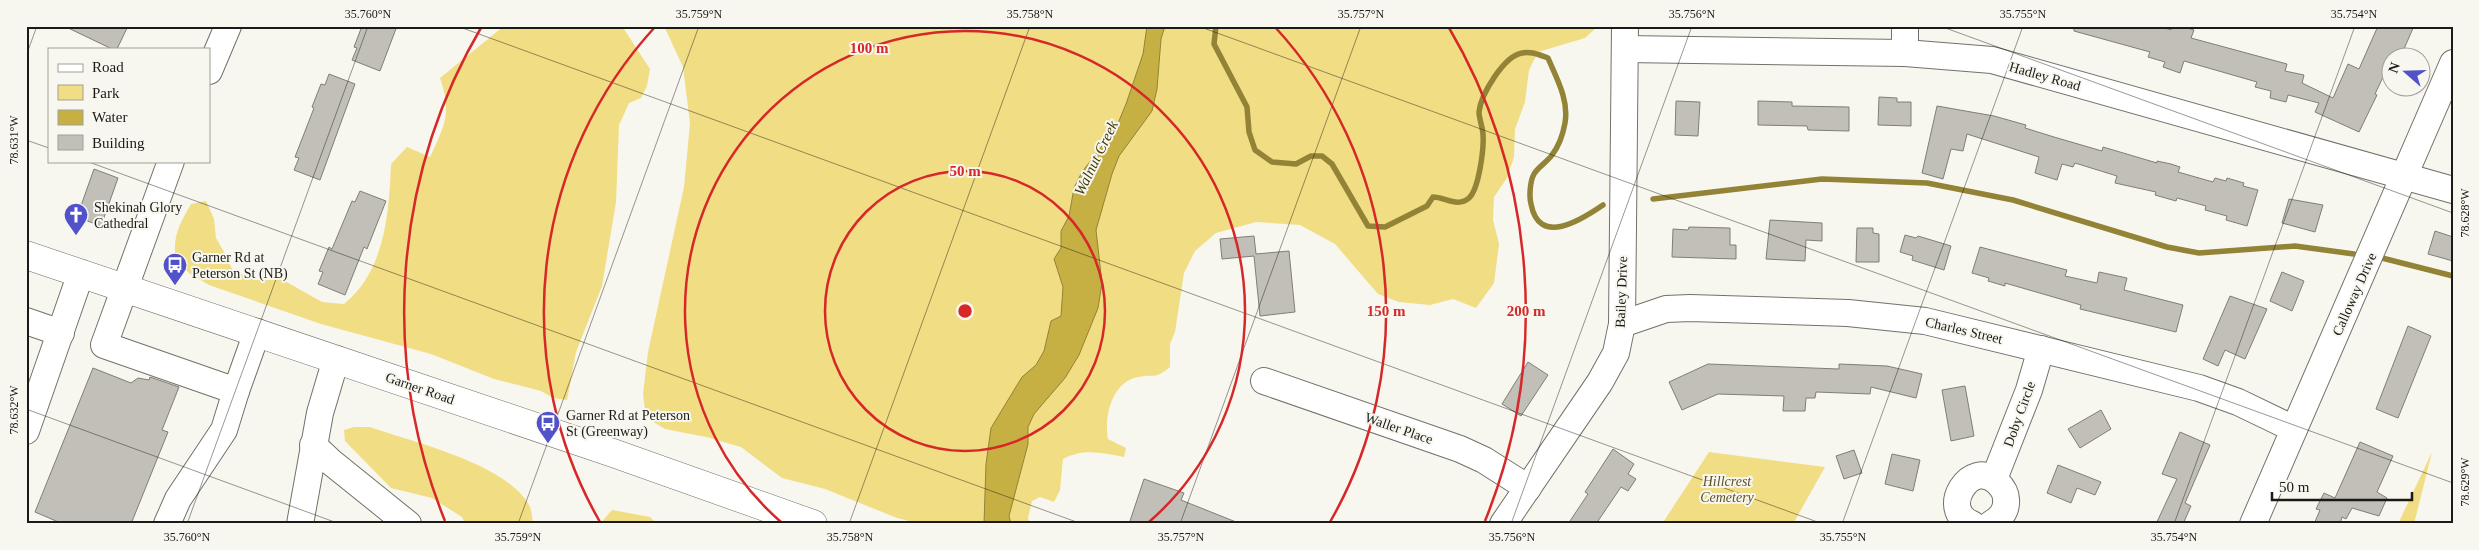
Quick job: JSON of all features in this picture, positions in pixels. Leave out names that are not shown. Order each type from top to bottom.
[{"type":"main road","name":"Garner Road","points":[[26,255],[613,453],[813,524]]},
{"type":"street","points":[[210,69],[228,26]]},
{"type":"street","points":[[1905,26],[1905,54]]},
{"type":"street","name":"Hadley Road","points":[[1625,38],[1992,60],[2453,190]]},
{"type":"street","name":"Bailey Drive","points":[[1503,524],[1600,382],[1616,353],[1622,324],[1625,38]]},
{"type":"street","name":"Calloway Drive","points":[[2253,524],[2406,176],[2453,63]]},
{"type":"street","points":[[171,162],[104,345],[236,392]]},
{"type":"street","points":[[26,431],[82,273]]},
{"type":"street","name":"Charles Street","points":[[1622,324],[1666,309],[1690,308],[1897,316],[1925,320],[2199,388],[2238,402],[2294,429]]},
{"type":"street","points":[[26,321],[60,332]]},
{"type":"street","points":[[167,524],[178,499],[224,430],[257,332]]},
{"type":"street","name":"Doby Circle","points":[[1994,479],[2029,390],[2041,349]]},
{"type":"street","points":[[300,524],[320,413],[336,359]]},
{"type":"street","name":"Waller Place","points":[[1264,381],[1460,449],[1484,460],[1528,488]]},
{"type":"street","points":[[314,444],[331,462],[408,524]]},
{"type":"street","points":[[1972,524],[1961,515],[1957,504],[1958,493],[1964,484],[1973,478],[1984,476],[1994,479],[2002,487],[2006,497],[2006,508],[2000,518],[1992,524]]},
{"type":"green space","points":[[504,26],[622,26],[650,69],[647,86],[641,98],[629,103],[619,125],[616,202],[602,286],[576,352],[567,400],[553,398],[541,391],[494,379],[431,354],[321,324],[209,285],[189,273],[176,261],[175,245],[177,231],[183,218],[191,204],[206,201],[214,219],[216,238],[233,271],[257,280],[283,280],[322,302],[344,304],[358,291],[376,258],[386,221],[391,164],[407,147],[430,157],[440,136],[445,119],[446,101],[440,78]]},
{"type":"green space","points":[[664,26],[1598,26],[1585,38],[1538,52],[1529,70],[1525,102],[1515,129],[1514,157],[1507,178],[1494,197],[1493,220],[1499,244],[1494,283],[1476,308],[1453,299],[1430,305],[1399,302],[1378,294],[1335,244],[1300,225],[1256,222],[1216,233],[1195,251],[1184,273],[1175,332],[1170,344],[1170,367],[1157,375],[1129,380],[1121,386],[1111,402],[1107,421],[1108,439],[1126,448],[1124,457],[1086,452],[1063,459],[1060,490],[1054,502],[1040,497],[1032,501],[1028,518],[1030,524],[921,524],[897,518],[825,489],[782,478],[741,447],[706,437],[665,429],[650,420],[645,410],[643,394],[648,352],[684,187],[690,123],[683,67]]},
{"type":"green space","points":[[354,427],[370,427],[457,456],[480,466],[500,477],[517,490],[530,507],[533,524],[465,524],[462,517],[432,498],[391,488],[345,441],[344,430]]},
{"type":"green space","name":"Hillcrest Cemetery","points":[[1709,452],[1825,467],[1793,524],[1662,524]]},
{"type":"green space","points":[[2432,452],[2414,524],[2398,524]]},
{"type":"green space","points":[[612,510],[650,517],[657,524],[600,524]]},
{"type":"water","name":"Walnut Creek","points":[[1147,26],[1165,26],[1161,39],[1157,89],[1152,111],[1119,156],[1096,230],[1102,283],[1098,308],[1079,355],[1065,378],[1034,414],[1028,427],[1028,444],[1009,516],[1011,524],[984,524],[986,464],[991,428],[1022,377],[1036,365],[1044,351],[1051,321],[1061,316],[1063,287],[1054,259],[1061,248],[1061,231],[1069,216],[1074,188],[1082,172],[1116,128],[1143,54]]},
{"type":"building","points":[[64,26],[128,26],[117,48],[110,48]]},
{"type":"building","points":[[362,26],[397,26],[380,71],[352,60],[357,48],[354,47]]},
{"type":"building","points":[[2074,26],[2159,26],[2171,30],[2172,26],[2181,26],[2194,30],[2191,38],[2287,64],[2285,71],[2304,75],[2302,83],[2333,98],[2348,64],[2359,69],[2378,26],[2414,26],[2404,48],[2382,48],[2382,79],[2375,94],[2377,95],[2359,132],[2315,112],[2319,103],[2288,95],[2286,102],[2270,98],[2271,91],[2255,87],[2257,82],[2184,61],[2180,73],[2163,67],[2165,62],[2148,57],[2150,52],[2074,31]]},
{"type":"building","points":[[329,74],[355,84],[320,180],[294,170],[299,158],[295,157],[321,84],[325,85]]},
{"type":"building","points":[[1879,97],[1897,98],[1897,102],[1911,102],[1911,126],[1878,125]]},
{"type":"building","points":[[1676,101],[1700,102],[1698,136],[1675,135]]},
{"type":"building","points":[[1758,101],[1792,102],[1792,106],[1849,107],[1849,131],[1808,130],[1807,126],[1758,125]]},
{"type":"building","points":[[1937,106],[1994,116],[2026,125],[2025,128],[2102,151],[2103,147],[2157,163],[2157,161],[2171,164],[2180,167],[2178,172],[2213,182],[2215,178],[2226,181],[2227,178],[2244,183],[2243,186],[2258,190],[2247,226],[2226,220],[2227,216],[2205,210],[2206,206],[2177,198],[2176,201],[2155,195],[2156,192],[2115,183],[2117,176],[2075,163],[2073,167],[2062,164],[2057,180],[2035,173],[2039,157],[1967,134],[1963,151],[1951,149],[1943,179],[1922,173]]},
{"type":"building","points":[[94,169],[118,178],[101,226],[77,217]]},
{"type":"building","points":[[360,191],[386,201],[367,249],[364,247],[345,295],[318,284],[323,272],[319,271],[329,247],[332,249],[352,201],[355,202]]},
{"type":"building","points":[[2289,199],[2323,205],[2315,232],[2282,223]]},
{"type":"building","points":[[1770,220],[1822,223],[1822,241],[1806,240],[1805,261],[1766,259]]},
{"type":"building","points":[[1689,227],[1730,228],[1730,245],[1736,245],[1736,259],[1672,257],[1673,229],[1688,230]]},
{"type":"building","points":[[1857,228],[1873,228],[1873,233],[1879,234],[1879,262],[1856,262]]},
{"type":"building","points":[[2435,231],[2453,237],[2453,261],[2428,254]]},
{"type":"building","points":[[1905,235],[1916,238],[1918,236],[1951,246],[1944,270],[1912,260],[1913,256],[1900,252]]},
{"type":"building","points":[[1254,236],[1256,254],[1289,251],[1295,312],[1260,316],[1254,256],[1222,259],[1220,239]]},
{"type":"building","points":[[1980,247],[2067,270],[2065,276],[2097,283],[2099,272],[2127,278],[2124,290],[2183,305],[2176,332],[2080,309],[2081,305],[2005,283],[2005,286],[1988,281],[1989,278],[1972,273]]},
{"type":"building","points":[[2282,272],[2304,281],[2292,311],[2270,301]]},
{"type":"building","points":[[2230,296],[2267,309],[2245,359],[2225,350],[2218,366],[2203,359]]},
{"type":"building","points":[[2408,326],[2431,336],[2398,418],[2376,409]]},
{"type":"building","points":[[1528,362],[1548,375],[1521,416],[1502,404]]},
{"type":"building","points":[[1708,364],[1839,369],[1839,364],[1887,366],[1922,374],[1916,398],[1871,387],[1870,394],[1816,392],[1815,398],[1806,398],[1805,411],[1783,411],[1784,396],[1718,394],[1682,410],[1669,382]]},
{"type":"building","points":[[93,368],[131,383],[138,378],[149,380],[150,377],[179,387],[162,430],[168,432],[131,524],[63,524],[35,512]]},
{"type":"building","points":[[1965,386],[1974,436],[1951,441],[1942,390]]},
{"type":"building","points":[[2101,410],[2111,429],[2080,448],[2068,429]]},
{"type":"building","points":[[2180,432],[2210,445],[2185,503],[2191,506],[2183,524],[2156,524],[2177,479],[2162,474]]},
{"type":"building","points":[[2360,442],[2393,456],[2377,492],[2387,498],[2379,516],[2352,508],[2346,519],[2342,517],[2340,524],[2314,524],[2320,510],[2316,509],[2324,493],[2335,498]]},
{"type":"building","points":[[1613,449],[1634,464],[1628,474],[1636,479],[1628,491],[1621,487],[1596,524],[1568,524],[1588,494],[1585,492]]},
{"type":"building","points":[[1854,450],[1862,473],[1844,479],[1836,456]]},
{"type":"building","points":[[1892,454],[1920,460],[1913,491],[1885,484]]},
{"type":"building","points":[[2058,465],[2101,482],[2095,495],[2077,488],[2071,503],[2047,493]]},
{"type":"building","points":[[1144,479],[1184,493],[1181,500],[1241,524],[1129,524]]},
{"type":"waterway","points":[[1216,26],[1214,44],[1247,107],[1249,132],[1255,150],[1272,162],[1296,164],[1311,156],[1322,156],[1332,164],[1368,226],[1385,227],[1427,206],[1433,197],[1456,202],[1465,201],[1469,198],[1476,186],[1482,158],[1483,135],[1479,112],[1481,104],[1489,86],[1501,68],[1508,61],[1522,53],[1548,58],[1564,98],[1566,114],[1559,144],[1550,158],[1534,174],[1530,189],[1530,201],[1535,217],[1543,224],[1551,227],[1562,226],[1573,223],[1603,205]]},
{"type":"waterway","points":[[1653,199],[1822,179],[1927,183],[2013,200],[2167,247],[2199,253],[2295,246],[2354,254]]},
{"type":"waterway","points":[[2382,258],[2453,276]]},
{"type":"place","name":"Shekinah Glory Cathedral","points":[[76,236]]},
{"type":"place","name":"Garner Rd at Peterson St (NB)","points":[[175,286]]},
{"type":"place","name":"Garner Rd at Peterson St (Greenway)","points":[[548,444]]}]
